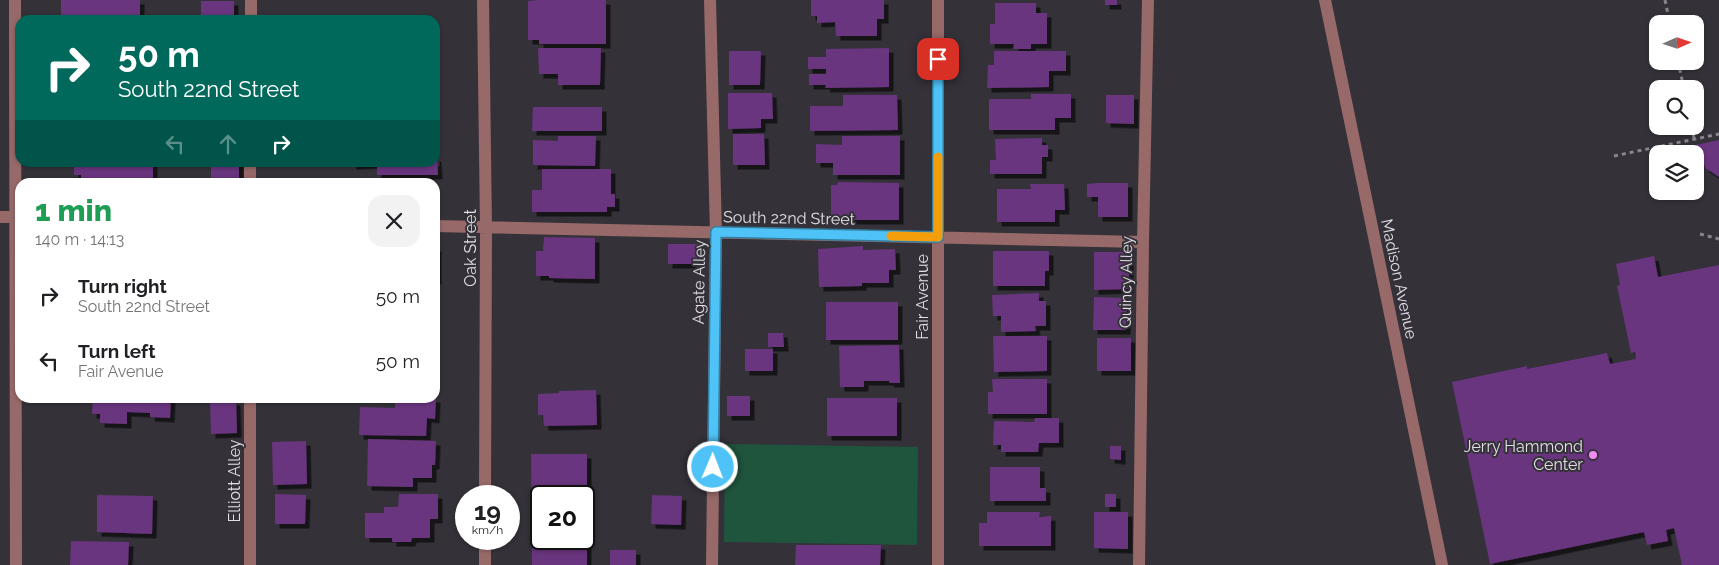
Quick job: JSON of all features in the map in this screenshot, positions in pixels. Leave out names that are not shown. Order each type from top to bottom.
[{"type":"street","points":[[15,0],[15,15]]},
{"type":"street","points":[[251,0],[251,15]]},
{"type":"street","name":"Oak Street","points":[[483,0],[486,228],[485,485]]},
{"type":"street","name":"Agate Alley","points":[[710,0],[716,232],[712,565]]},
{"type":"street","name":"Fair Avenue","points":[[938,0],[938,565]]},
{"type":"street","name":"Quincy Alley","points":[[1139,565],[1148,0]]},
{"type":"street","name":"Madison Avenue","points":[[1325,0],[1442,565]]},
{"type":"street","points":[[0,217],[15,217]]},
{"type":"street","name":"South 22nd Street","points":[[440,226],[1143,242]]},
{"type":"street","points":[[16,403],[16,565]]},
{"type":"street","name":"Elliott Alley","points":[[250,403],[250,565]]},
{"type":"street","points":[[485,550],[485,565]]},
{"type":"path","points":[[1665,0],[1668,15]]},
{"type":"path","points":[[1614,156],[1719,134]]},
{"type":"path","points":[[1693,135],[1694,139]]},
{"type":"path","points":[[1700,234],[1719,239]]},
{"type":"green space","points":[[725,444],[918,447],[917,545],[724,542]]},
{"type":"building","points":[[61,0],[140,0],[140,15],[61,15]]},
{"type":"building","points":[[606,0],[606,44],[539,44],[539,40],[528,40],[528,1]]},
{"type":"building","points":[[811,0],[884,0],[884,19],[877,19],[877,36],[836,36],[835,22],[817,23],[817,16],[811,16]]},
{"type":"building","points":[[1105,0],[1117,0],[1117,5],[1105,5]]},
{"type":"building","points":[[201,1],[234,1],[234,15],[201,15]]},
{"type":"building","points":[[995,3],[1036,3],[1036,13],[1047,13],[1047,44],[1031,44],[1031,49],[1013,49],[1014,44],[990,44],[990,24],[995,24]]},
{"type":"building","points":[[538,48],[601,48],[600,85],[558,85],[558,74],[539,74]]},
{"type":"building","points":[[889,48],[889,87],[825,88],[826,85],[809,85],[809,74],[826,74],[826,69],[808,69],[808,57],[826,57],[826,49]]},
{"type":"building","points":[[729,51],[761,51],[760,85],[729,85]]},
{"type":"building","points":[[994,51],[1066,51],[1066,71],[1049,71],[1049,87],[987,88],[988,65],[994,65]]},
{"type":"building","points":[[728,93],[772,93],[773,119],[761,119],[761,128],[728,129]]},
{"type":"building","points":[[1031,94],[1071,94],[1071,118],[1055,118],[1055,130],[989,130],[989,99],[1031,99]]},
{"type":"building","points":[[843,95],[897,95],[898,130],[810,131],[810,106],[843,106]]},
{"type":"building","points":[[1106,95],[1134,95],[1134,124],[1106,123]]},
{"type":"building","points":[[533,107],[602,107],[602,131],[532,131]]},
{"type":"building","points":[[733,134],[764,134],[765,165],[733,165]]},
{"type":"building","points":[[558,136],[596,136],[595,166],[533,165],[533,140],[558,141]]},
{"type":"building","points":[[842,136],[900,136],[900,175],[833,175],[833,163],[816,163],[816,144],[842,145]]},
{"type":"building","points":[[1042,138],[1042,145],[1048,145],[1048,157],[1042,157],[1042,174],[990,174],[990,160],[996,160],[995,139]]},
{"type":"building","points":[[1719,140],[1719,177],[1705,168],[1704,145],[1696,145]]},
{"type":"building","points":[[74,167],[153,167],[153,178],[81,178],[81,175],[74,175]]},
{"type":"building","points":[[211,167],[239,167],[239,178],[211,178]]},
{"type":"building","points":[[377,167],[438,167],[438,175],[377,175]]},
{"type":"building","points":[[542,169],[611,169],[611,194],[615,194],[615,207],[607,207],[607,212],[532,212],[532,190],[542,190]]},
{"type":"building","points":[[838,182],[899,183],[899,220],[837,220],[838,217],[831,217],[831,185],[837,185]]},
{"type":"building","points":[[1128,183],[1128,217],[1098,217],[1098,197],[1087,197],[1087,184]]},
{"type":"building","points":[[1030,184],[1064,184],[1065,210],[1055,210],[1055,222],[997,222],[997,189],[1031,189]]},
{"type":"building","points":[[544,237],[595,238],[595,279],[536,276],[536,251],[543,251]]},
{"type":"building","points":[[668,244],[698,244],[698,264],[668,264]]},
{"type":"building","points":[[863,246],[863,250],[895,249],[896,270],[889,270],[889,283],[862,283],[862,286],[819,287],[818,249]]},
{"type":"building","points":[[993,251],[1049,251],[1049,271],[1045,271],[1045,286],[993,286]]},
{"type":"building","points":[[1094,252],[1129,252],[1129,289],[1094,290]]},
{"type":"building","name":"Jerry Hammond Center","points":[[1654,256],[1658,277],[1719,265],[1719,565],[1682,565],[1674,528],[1666,530],[1668,541],[1647,545],[1644,532],[1490,564],[1452,382],[1527,366],[1527,369],[1607,353],[1610,364],[1636,359],[1635,352],[1631,353],[1617,286],[1620,285],[1616,264]]},
{"type":"building","points":[[1039,293],[1039,301],[1046,301],[1046,326],[1035,326],[1036,331],[1001,332],[1001,316],[993,316],[992,295]]},
{"type":"building","points":[[1094,297],[1127,298],[1126,330],[1093,330]]},
{"type":"building","points":[[826,302],[898,302],[898,340],[826,340]]},
{"type":"building","points":[[768,333],[783,333],[784,347],[768,347]]},
{"type":"building","points":[[993,336],[1047,336],[1047,371],[994,372]]},
{"type":"building","points":[[1097,338],[1131,338],[1131,371],[1097,371]]},
{"type":"building","points":[[899,345],[900,383],[864,381],[864,387],[840,387],[839,346]]},
{"type":"building","points":[[745,349],[773,349],[773,371],[745,371]]},
{"type":"building","points":[[992,379],[1047,379],[1047,414],[988,414],[988,392],[993,392]]},
{"type":"building","points":[[596,390],[597,425],[544,426],[543,415],[538,415],[538,394],[559,393],[559,391]]},
{"type":"building","points":[[727,396],[750,396],[750,416],[727,416]]},
{"type":"building","points":[[827,398],[897,398],[897,436],[827,436]]},
{"type":"building","points":[[93,403],[171,403],[170,418],[150,417],[150,413],[127,412],[127,424],[100,423],[100,414],[92,414]]},
{"type":"building","points":[[210,403],[236,403],[237,433],[211,434]]},
{"type":"building","points":[[395,403],[436,403],[435,419],[427,418],[426,436],[359,435],[360,407],[395,408]]},
{"type":"building","points":[[1035,418],[1059,418],[1059,443],[1039,443],[1038,452],[1001,452],[1001,445],[993,445],[994,421],[1034,422]]},
{"type":"building","points":[[368,439],[436,441],[435,465],[432,465],[432,478],[413,478],[413,487],[367,486]]},
{"type":"building","points":[[306,441],[307,484],[273,485],[272,442]]},
{"type":"building","points":[[1110,446],[1121,446],[1121,460],[1110,459]]},
{"type":"building","points":[[531,454],[587,454],[587,485],[531,485]]},
{"type":"building","points":[[990,467],[1040,467],[1040,488],[1046,488],[1046,501],[990,501]]},
{"type":"building","points":[[275,494],[306,495],[305,524],[275,524]]},
{"type":"building","points":[[399,494],[438,494],[438,519],[430,519],[430,538],[412,538],[411,542],[392,542],[392,538],[365,538],[365,513],[384,513],[384,507],[398,507]]},
{"type":"building","points":[[1105,494],[1116,494],[1116,507],[1105,507]]},
{"type":"building","points":[[97,495],[153,496],[152,534],[97,532]]},
{"type":"building","points":[[652,495],[682,496],[681,525],[651,524]]},
{"type":"building","points":[[987,512],[1040,512],[1039,517],[1051,516],[1051,546],[979,546],[979,523],[987,523]]},
{"type":"building","points":[[1094,512],[1128,512],[1128,549],[1094,548]]},
{"type":"building","points":[[71,541],[129,542],[128,565],[70,565]]},
{"type":"building","points":[[796,545],[881,545],[880,565],[795,565]]},
{"type":"building","points":[[532,550],[587,550],[587,565],[532,565]]},
{"type":"building","points":[[610,550],[636,550],[636,565],[610,565]]},
{"type":"slow traffic","points":[[891,236],[938,237],[938,157]]},
{"type":"place","name":"Jerry Hammond Center","points":[[1593,455]]},
{"type":"route","points":[[713,467],[716,232],[938,237],[938,59]]}]
